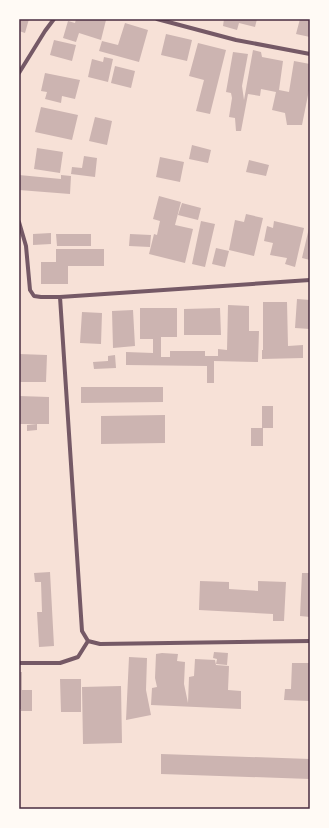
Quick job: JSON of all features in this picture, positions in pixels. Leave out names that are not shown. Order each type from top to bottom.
[{"type":"street","points":[[19,72],[45,30],[54,19]]},
{"type":"street","points":[[157,19],[236,40],[310,54]]},
{"type":"street","points":[[19,222],[26,246],[30,290],[34,296],[60,297],[310,280]]},
{"type":"street","points":[[60,297],[82,631],[88,641],[100,644],[310,641]]},
{"type":"street","points":[[19,663],[60,663],[78,657],[88,641]]},
{"type":"building","points":[[19,19],[29,19],[25,33],[19,31]]},
{"type":"building","points":[[76,19],[106,20],[101,40],[79,33],[76,42],[63,38],[68,21],[75,23]]},
{"type":"building","points":[[224,19],[257,19],[255,27],[239,23],[237,30],[223,26]]},
{"type":"building","points":[[300,19],[310,19],[310,37],[296,34]]},
{"type":"building","points":[[125,23],[148,30],[139,62],[99,51],[102,41],[118,45]]},
{"type":"building","points":[[166,34],[192,40],[187,61],[161,55]]},
{"type":"building","points":[[54,40],[76,45],[72,61],[50,55]]},
{"type":"building","points":[[198,43],[226,50],[210,114],[196,111],[204,80],[189,76]]},
{"type":"building","points":[[253,50],[261,52],[262,57],[283,61],[279,90],[289,92],[294,61],[310,64],[310,85],[302,125],[287,125],[285,113],[272,110],[276,92],[261,89],[260,96],[248,94],[241,131],[236,131],[235,118],[229,117],[232,98],[231,93],[226,92],[233,52],[248,54],[242,86],[244,100]]},
{"type":"building","points":[[104,57],[113,59],[108,82],[88,77],[92,59],[103,62]]},
{"type":"building","points":[[115,66],[135,71],[131,88],[111,83]]},
{"type":"building","points":[[45,73],[80,80],[75,99],[62,96],[61,103],[45,99],[47,92],[41,91]]},
{"type":"building","points":[[41,107],[78,115],[72,140],[35,132]]},
{"type":"building","points":[[95,117],[112,121],[107,145],[89,141]]},
{"type":"building","points":[[192,145],[211,150],[208,163],[189,159]]},
{"type":"building","points":[[37,148],[63,152],[60,173],[34,169]]},
{"type":"building","points":[[84,156],[97,158],[95,177],[71,174],[72,167],[82,168]]},
{"type":"building","points":[[160,157],[184,162],[180,182],[156,177]]},
{"type":"building","points":[[249,160],[269,165],[266,176],[246,172]]},
{"type":"building","points":[[19,175],[61,179],[61,175],[71,176],[70,194],[19,190]]},
{"type":"building","points":[[159,196],[181,202],[175,225],[193,229],[185,263],[149,254],[154,234],[157,235],[160,221],[153,219]]},
{"type":"building","points":[[182,203],[201,208],[198,220],[178,215]]},
{"type":"building","points":[[246,214],[263,218],[254,256],[229,250],[235,220],[244,222]]},
{"type":"building","points":[[201,221],[215,224],[205,267],[192,264]]},
{"type":"building","points":[[274,221],[304,228],[295,267],[285,264],[287,258],[270,255],[273,243],[264,241],[267,226],[273,228]]},
{"type":"building","points":[[309,228],[310,229],[310,260],[302,258]]},
{"type":"building","points":[[51,233],[51,244],[33,245],[33,234]]},
{"type":"building","points":[[56,234],[91,234],[91,246],[57,246]]},
{"type":"building","points":[[130,234],[151,235],[150,247],[129,246]]},
{"type":"building","points":[[216,248],[229,251],[225,267],[212,264]]},
{"type":"building","points":[[56,249],[104,249],[104,266],[68,266],[68,284],[41,284],[41,262],[56,262]]},
{"type":"building","points":[[297,299],[310,300],[310,329],[295,328]]},
{"type":"building","points":[[263,302],[287,302],[288,346],[303,345],[303,358],[262,359]]},
{"type":"building","points":[[228,305],[249,306],[249,331],[259,331],[258,362],[214,361],[214,383],[207,383],[207,366],[126,365],[126,352],[153,353],[153,339],[140,339],[140,308],[177,308],[177,337],[161,337],[161,357],[170,357],[170,351],[205,351],[205,356],[218,356],[218,349],[227,350]]},
{"type":"building","points":[[220,308],[221,335],[184,335],[184,309]]},
{"type":"building","points":[[133,310],[135,346],[113,348],[112,311]]},
{"type":"building","points":[[82,312],[102,313],[101,344],[80,343]]},
{"type":"building","points":[[19,354],[47,355],[46,382],[19,382]]},
{"type":"building","points":[[115,355],[116,368],[94,369],[93,362],[108,361],[108,356]]},
{"type":"building","points":[[81,387],[163,387],[163,402],[81,403]]},
{"type":"building","points":[[19,396],[49,397],[49,424],[19,424]]},
{"type":"building","points":[[262,406],[273,406],[273,428],[262,428]]},
{"type":"building","points":[[165,415],[165,443],[101,444],[101,416]]},
{"type":"building","points":[[37,424],[37,430],[27,431],[27,425]]},
{"type":"building","points":[[251,428],[263,428],[263,446],[251,446]]},
{"type":"building","points":[[50,572],[54,646],[39,647],[37,612],[42,612],[41,582],[35,582],[34,573]]},
{"type":"building","points":[[302,573],[310,573],[310,617],[300,616]]},
{"type":"building","points":[[200,581],[229,582],[229,589],[258,591],[258,581],[286,582],[284,621],[273,621],[273,614],[199,610]]},
{"type":"building","points":[[214,652],[228,653],[227,665],[216,664],[217,659],[213,658]]},
{"type":"building","points":[[156,654],[178,654],[177,661],[185,662],[184,684],[188,703],[189,677],[194,676],[195,659],[215,660],[216,665],[229,666],[228,690],[241,691],[241,709],[151,705],[152,688],[157,687],[155,678]]},
{"type":"building","points":[[129,657],[147,658],[146,690],[151,715],[126,720]]},
{"type":"building","points":[[292,663],[310,663],[310,701],[284,700],[285,689],[291,689]]},
{"type":"building","points":[[19,672],[22,672],[22,690],[32,690],[32,711],[21,711],[21,709],[19,709]]},
{"type":"building","points":[[60,679],[81,679],[81,712],[61,712]]},
{"type":"building","points":[[121,686],[122,743],[83,744],[82,687]]},
{"type":"building","points":[[161,754],[310,759],[310,779],[161,774]]}]
